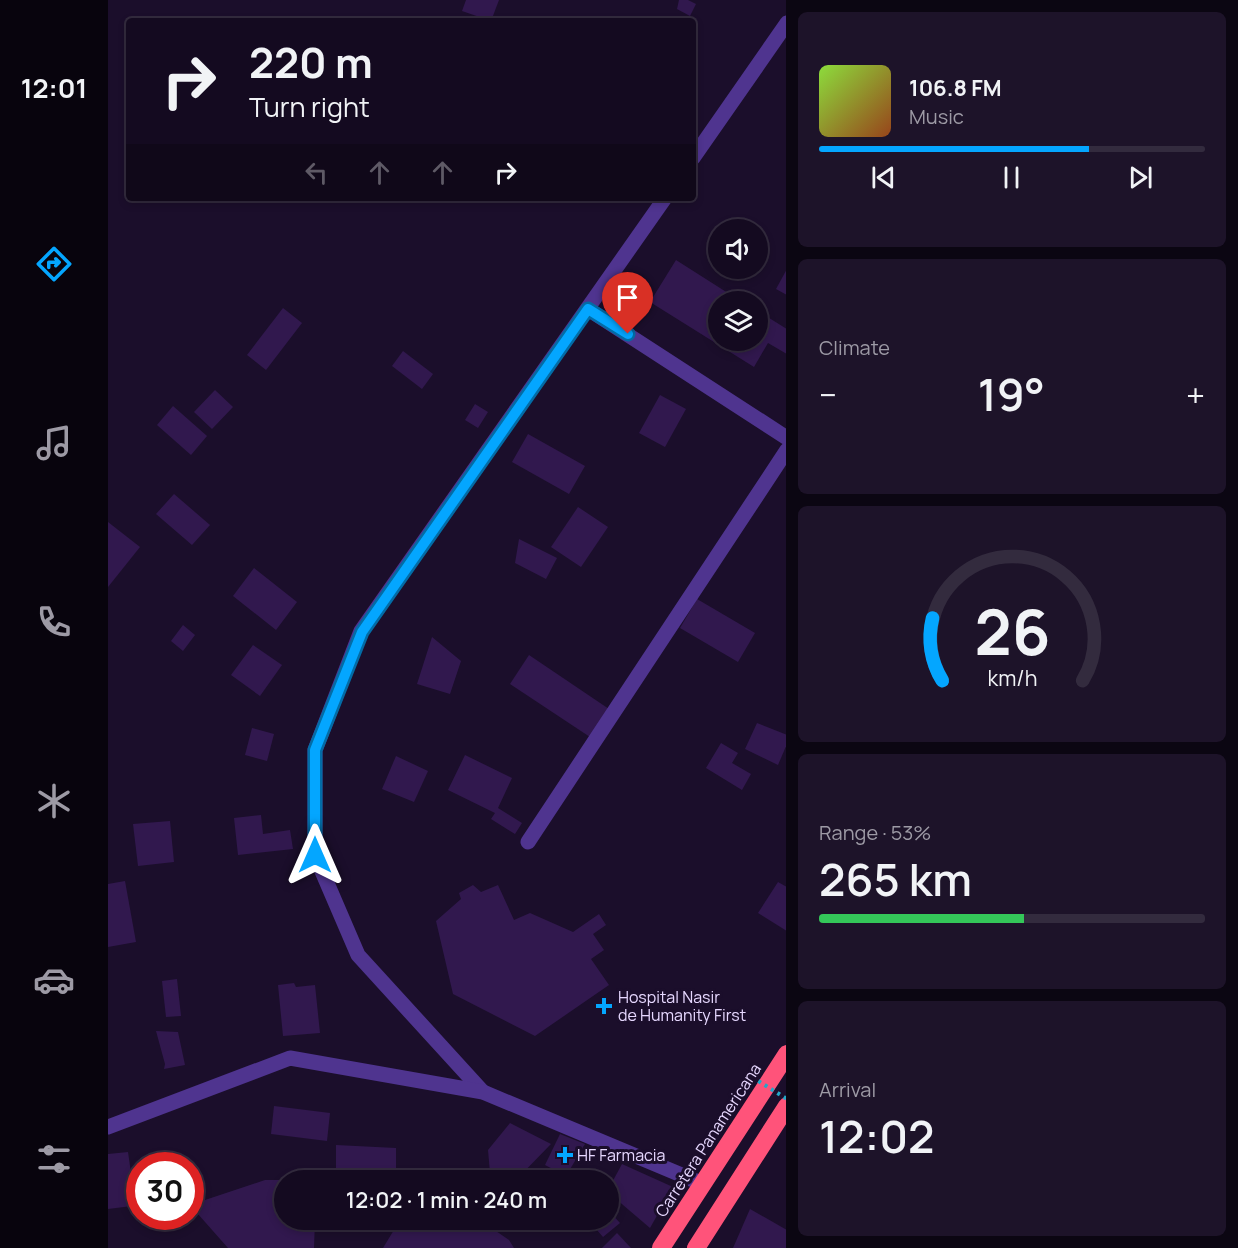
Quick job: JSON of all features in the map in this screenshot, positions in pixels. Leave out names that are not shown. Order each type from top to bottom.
[{"type":"highway","name":"Carretera Panamericana","points":[[661,1248],[786,1054]]},
{"type":"highway","points":[[696,1248],[786,1106]]},
{"type":"street","points":[[696,154],[786,23]]},
{"type":"street","points":[[483,1092],[358,955],[315,855],[315,750],[362,632],[663,201]]},
{"type":"street","points":[[588,309],[786,438]]},
{"type":"street","points":[[528,842],[786,450]]},
{"type":"street","points":[[108,1127],[290,1058],[483,1092],[704,1184]]},
{"type":"path","points":[[752,1077],[786,1099]]},
{"type":"building","points":[[466,0],[499,0],[492,18],[482,18],[462,11]]},
{"type":"building","points":[[679,0],[688,0],[696,4],[690,16],[677,9]]},
{"type":"building","points":[[676,260],[725,291],[708,291],[708,338],[650,302]]},
{"type":"building","points":[[786,271],[786,294],[776,289]]},
{"type":"building","points":[[283,308],[302,323],[266,370],[247,355]]},
{"type":"building","points":[[768,317],[786,328],[786,353],[768,343]]},
{"type":"building","points":[[403,351],[433,374],[422,389],[392,366]]},
{"type":"building","points":[[728,351],[763,351],[754,367]]},
{"type":"building","points":[[215,390],[233,407],[212,429],[194,412]]},
{"type":"building","points":[[660,395],[686,409],[665,447],[639,433]]},
{"type":"building","points":[[475,404],[488,412],[478,428],[465,420]]},
{"type":"building","points":[[173,406],[207,436],[191,455],[157,425]]},
{"type":"building","points":[[528,434],[585,466],[569,494],[512,462]]},
{"type":"building","points":[[174,494],[210,525],[192,545],[156,514]]},
{"type":"building","points":[[578,507],[608,527],[581,567],[551,547]]},
{"type":"building","points":[[108,522],[140,547],[108,587]]},
{"type":"building","points":[[519,539],[557,558],[546,579],[515,563]]},
{"type":"building","points":[[254,568],[297,602],[276,630],[233,596]]},
{"type":"building","points":[[697,599],[755,633],[738,662],[680,628]]},
{"type":"building","points":[[183,625],[195,635],[183,651],[171,641]]},
{"type":"building","points":[[432,637],[461,661],[450,694],[417,684]]},
{"type":"building","points":[[253,645],[282,665],[260,696],[231,675]]},
{"type":"building","points":[[529,655],[609,709],[590,737],[510,684]]},
{"type":"building","points":[[757,723],[786,735],[786,746],[778,765],[745,749]]},
{"type":"building","points":[[252,728],[274,734],[267,761],[245,755]]},
{"type":"building","points":[[721,743],[738,753],[732,763],[751,774],[742,790],[706,768]]},
{"type":"building","points":[[465,755],[512,778],[498,808],[522,823],[515,834],[491,819],[495,813],[448,790]]},
{"type":"building","points":[[396,756],[428,771],[414,802],[382,789]]},
{"type":"building","points":[[261,815],[263,834],[290,830],[293,849],[238,855],[234,818]]},
{"type":"building","points":[[170,821],[174,862],[138,866],[133,824]]},
{"type":"building","points":[[125,881],[136,942],[108,947],[108,884]]},
{"type":"building","points":[[778,882],[786,886],[786,930],[758,913]]},
{"type":"building","points":[[473,885],[481,892],[498,885],[514,920],[530,913],[573,932],[599,914],[606,925],[593,934],[604,950],[591,959],[609,985],[535,1036],[453,994],[436,921],[461,899],[459,893]]},
{"type":"building","points":[[177,979],[181,1016],[166,1017],[162,981]]},
{"type":"building","points":[[294,983],[296,987],[315,985],[320,1033],[283,1036],[278,985]]},
{"type":"building","points":[[156,1031],[178,1032],[185,1065],[164,1069],[165,1064]]},
{"type":"building","points":[[274,1106],[330,1113],[327,1141],[271,1134]]},
{"type":"building","points":[[510,1123],[551,1144],[526,1170],[490,1170],[488,1150]]},
{"type":"building","name":"HF Farmacia","points":[[560,1134],[585,1144],[570,1170],[555,1170],[545,1165]]},
{"type":"building","points":[[336,1145],[396,1148],[396,1170],[336,1170]]},
{"type":"building","points":[[126,1152],[126,1207],[108,1209],[108,1154]]},
{"type":"building","points":[[622,1164],[673,1187],[650,1228],[619,1202],[619,1170]]},
{"type":"building","points":[[265,1180],[274,1180],[274,1230],[315,1230],[314,1248],[228,1248],[204,1221],[204,1200]]},
{"type":"building","points":[[750,1209],[786,1229],[786,1248],[733,1248]]},
{"type":"building","points":[[394,1230],[494,1230],[509,1240],[514,1248],[383,1248]]},
{"type":"building","points":[[597,1230],[612,1230],[603,1237]]},
{"type":"building","points":[[617,1233],[631,1248],[602,1248]]},
{"type":"place","name":"Hospital Nasir de Humanity First","points":[[604,1006]]},
{"type":"place","name":"HF Farmacia","points":[[565,1155]]},
{"type":"route","points":[[315,855],[315,750],[362,632],[588,309],[628,334]]}]
